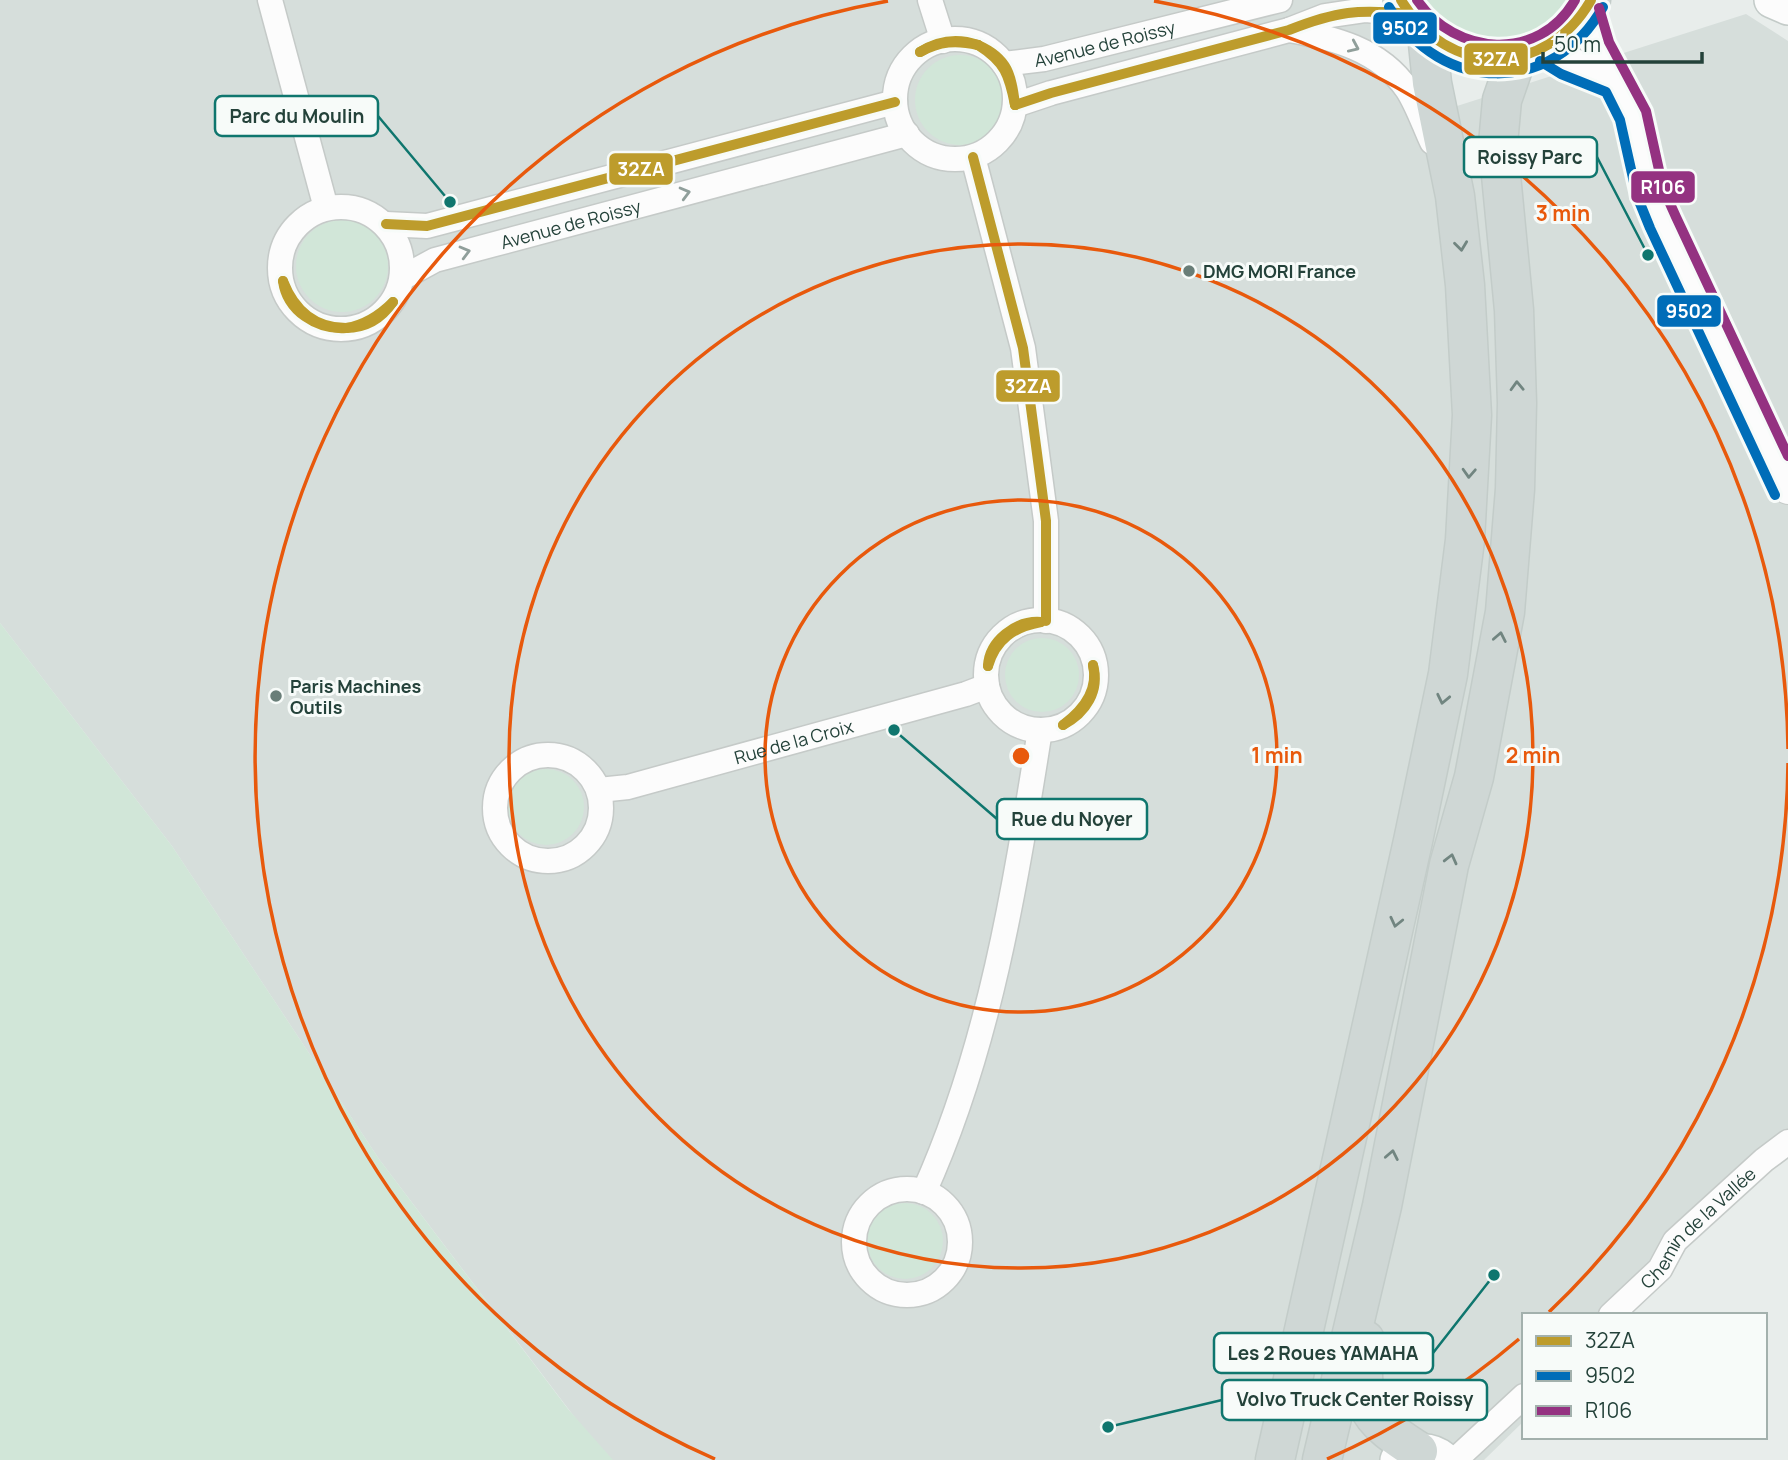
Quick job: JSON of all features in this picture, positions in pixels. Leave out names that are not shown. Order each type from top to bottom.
[{"type":"main road","points":[[1772,0],[1788,7]]},
{"type":"main road","points":[[1412,16],[1454,51],[1485,59],[1532,53],[1574,27],[1589,6]]},
{"type":"main road","points":[[1275,1460],[1448,674],[1465,540],[1472,415],[1465,285],[1455,196],[1432,83],[1412,16]]},
{"type":"main road","points":[[1322,1460],[1382,1206],[1449,864],[1474,777],[1504,612],[1515,489],[1517,403],[1514,310],[1498,144],[1502,100],[1532,53]]},
{"type":"main road","points":[[1382,1206],[1362,1365],[1369,1408],[1393,1435],[1420,1457]]},
{"type":"street","points":[[270,0],[326,208]]},
{"type":"street","points":[[930,0],[943,41]]},
{"type":"street","name":"Avenue de Roissy","points":[[1204,18],[1245,0]]},
{"type":"street","name":"Avenue de Roissy","points":[[1004,64],[1044,59],[1280,0]]},
{"type":"street","points":[[1589,6],[1596,47],[1633,115],[1650,192],[1788,489]]},
{"type":"street","name":"Avenue de Roissy","points":[[1015,106],[1289,30],[1325,16],[1366,9],[1412,16]]},
{"type":"street","name":"Avenue de Roissy","points":[[1289,30],[1334,38],[1365,51],[1386,66],[1407,89],[1455,196]]},
{"type":"street","points":[[943,41],[977,43],[992,52],[1004,64],[1015,91],[1015,106],[1011,123],[1002,138],[989,149],[973,157],[954,159],[936,156],[919,147],[907,134],[901,124],[895,102],[897,85],[903,69],[927,46],[943,41]]},
{"type":"street","points":[[1532,53],[1567,61],[1616,81]]},
{"type":"street","name":"Avenue de Roissy","points":[[386,224],[427,226],[895,102]]},
{"type":"street","name":"Avenue de Roissy","points":[[402,278],[435,260],[907,134]]},
{"type":"street","points":[[973,157],[1023,348],[1046,521],[1046,621]]},
{"type":"street","points":[[348,206],[368,212],[386,224],[397,240],[403,258],[402,278],[396,297],[383,313],[366,324],[346,329],[326,327],[309,320],[294,307],[284,291],[280,272],[281,253],[297,224],[326,208],[348,206]]},
{"type":"street","points":[[1029,621],[1046,621],[1063,625],[1082,640],[1094,662],[1096,679],[1084,710],[1072,721],[1056,728],[1040,730],[1021,726],[1006,718],[994,703],[987,686],[986,669],[990,653],[1000,638],[1029,621]]},
{"type":"street","name":"Rue de la Croix","points":[[599,790],[628,787],[987,686]]},
{"type":"street","points":[[924,1192],[946,1143],[996,970],[1011,909],[1040,730]]},
{"type":"street","points":[[555,755],[578,763],[591,775],[599,790],[602,807],[599,824],[591,840],[578,852],[565,858],[550,861],[521,854],[510,845],[496,821],[494,807],[501,780],[513,766],[530,757],[555,755]]},
{"type":"street","name":"Chemin de la Vallée","points":[[1613,1313],[1660,1269],[1675,1241],[1764,1160],[1788,1142]]},
{"type":"street","points":[[906,1188],[924,1192],[939,1200],[951,1212],[959,1229],[957,1263],[947,1278],[934,1289],[918,1295],[900,1296],[883,1291],[869,1281],[859,1267],[853,1250],[854,1233],[860,1216],[871,1202],[887,1192],[906,1188]]},
{"type":"street","points":[[1455,1460],[1522,1398]]},
{"type":"shaded area","points":[[0,0],[1364,0],[1410,121],[1746,14],[1788,41],[1788,1137],[1622,1313],[1522,1313],[1522,1423],[1484,1460],[611,1460],[579,1423],[379,1159],[172,846],[0,623]]},
{"type":"green space","points":[[1416,0],[1578,0],[1527,44],[1467,43]]},
{"type":"green space","points":[[960,55],[977,58],[992,68],[1002,83],[1005,100],[1002,117],[992,132],[977,142],[960,145],[943,142],[928,132],[918,117],[915,100],[918,83],[928,68],[943,58]]},
{"type":"green space","points":[[342,220],[368,228],[380,240],[388,266],[380,292],[368,304],[342,312],[316,304],[304,292],[296,266],[304,240],[316,228]]},
{"type":"green space","points":[[0,623],[172,846],[379,1159],[568,1409],[613,1460],[0,1460]]},
{"type":"green space","points":[[1035,638],[1049,638],[1063,644],[1073,654],[1079,675],[1073,696],[1063,706],[1049,712],[1035,712],[1021,706],[1011,696],[1005,682],[1005,668],[1011,654],[1021,644]]},
{"type":"green space","points":[[539,769],[553,769],[567,775],[578,786],[584,807],[581,822],[573,834],[553,845],[539,845],[525,839],[514,828],[508,814],[508,800],[514,786],[525,775]]},
{"type":"green space","points":[[913,1203],[926,1209],[937,1220],[943,1233],[941,1256],[926,1273],[913,1279],[897,1279],[884,1273],[869,1256],[867,1233],[873,1220],[890,1205]]},
{"type":"transit line","name":"32ZA","points":[[1401,0],[1421,26],[1444,44],[1469,55],[1496,59],[1523,55],[1549,44],[1572,26],[1591,0]]},
{"type":"transit line","name":"R106","points":[[1417,0],[1433,19],[1453,32],[1474,41],[1497,45],[1519,42],[1540,34],[1559,20],[1575,0]]},
{"type":"transit line","name":"9502","points":[[1389,7],[1411,36],[1437,57],[1466,69],[1497,73],[1527,69],[1556,57],[1582,36],[1603,7]]},
{"type":"transit line","name":"R106","points":[[1599,8],[1609,42],[1646,111],[1663,188],[1788,456]]},
{"type":"transit line","name":"32ZA","points":[[1015,105],[1335,15],[1361,12],[1409,14]]},
{"type":"transit line","name":"32ZA","points":[[920,52],[949,41],[978,45]]},
{"type":"transit line","name":"32ZA","points":[[920,52],[948,42],[978,45]]},
{"type":"transit line","name":"32ZA","points":[[978,45],[996,56],[1007,69],[1015,105]]},
{"type":"transit line","name":"32ZA","points":[[978,45],[994,57],[1004,70],[1015,105]]},
{"type":"transit line","name":"9502","points":[[1540,61],[1561,74],[1606,92],[1620,120],[1637,196],[1650,228],[1775,495]]},
{"type":"transit line","name":"32ZA","points":[[386,224],[427,226],[895,102]]},
{"type":"transit line","name":"32ZA","points":[[973,157],[1023,348],[1046,521],[1046,621]]},
{"type":"transit line","name":"32ZA","points":[[283,281],[299,308],[315,321],[346,328]]},
{"type":"transit line","name":"32ZA","points":[[283,281],[290,301],[305,316],[324,326],[346,328]]},
{"type":"transit line","name":"32ZA","points":[[346,328],[373,321],[393,302]]},
{"type":"transit line","name":"32ZA","points":[[346,328],[371,319],[393,302]]},
{"type":"transit line","name":"32ZA","points":[[988,666],[993,648],[1006,634],[1022,625],[1041,622]]},
{"type":"transit line","name":"32ZA","points":[[988,666],[996,648],[1007,636],[1022,627],[1041,622]]},
{"type":"transit line","name":"32ZA","points":[[1063,725],[1077,713],[1091,692],[1094,683],[1093,665]]},
{"type":"transit line","name":"32ZA","points":[[1063,725],[1078,714],[1089,700],[1094,684],[1093,665]]},
{"type":"place","name":"Parc du Moulin","points":[[450,202]]},
{"type":"place","name":"Roissy Parc","points":[[1648,255]]},
{"type":"place","name":"DMG MORI France","points":[[1189,271]]},
{"type":"place","name":"Paris Machines Outils","points":[[276,696]]},
{"type":"place","name":"Rue du Noyer","points":[[894,730]]},
{"type":"place","name":"Les 2 Roues YAMAHA","points":[[1494,1275]]},
{"type":"place","name":"Volvo Truck Center Roissy","points":[[1108,1427]]}]
